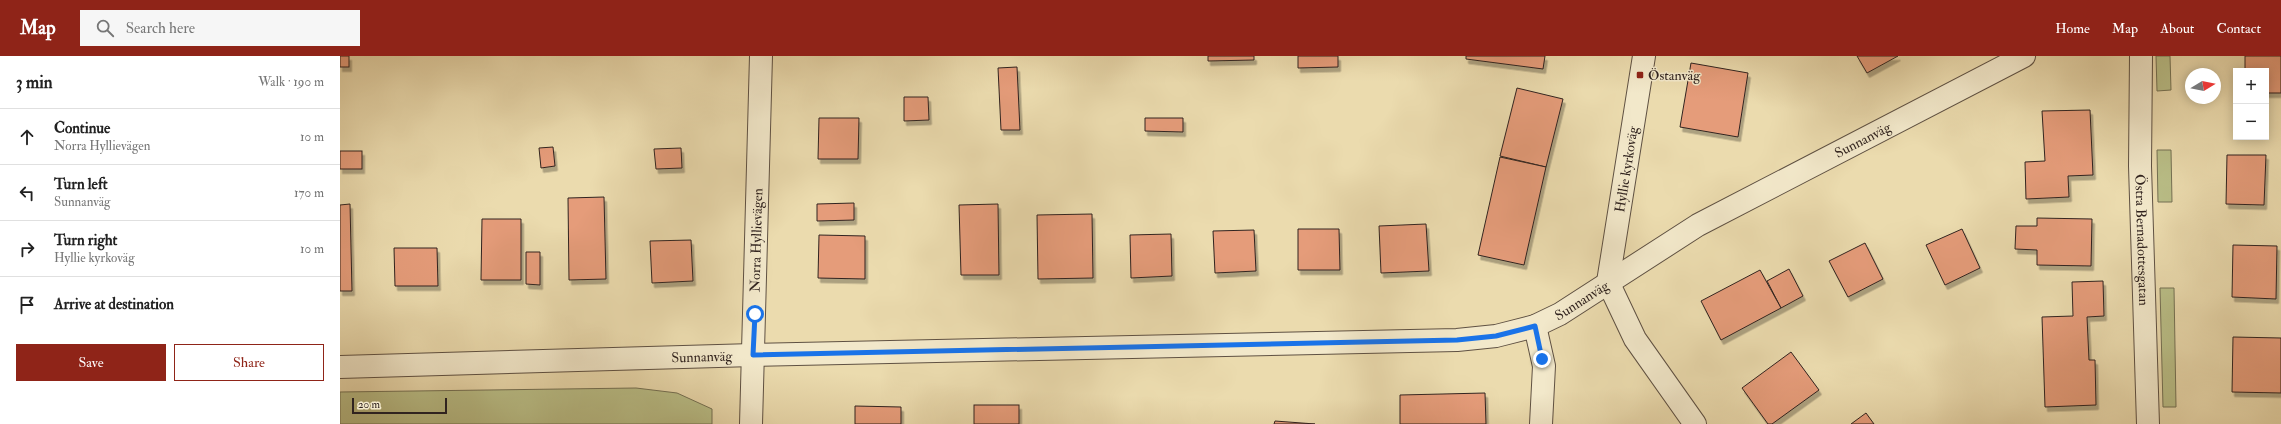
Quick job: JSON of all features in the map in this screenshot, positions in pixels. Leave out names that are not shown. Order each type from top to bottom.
[{"type":"street","name":"Norra Hyllievägen","points":[[751,424],[761,56]]},
{"type":"street","name":"Hyllie kyrkoväg","points":[[1608,282],[1644,56]]},
{"type":"street","name":"Sunnanväg","points":[[340,367],[753,355],[1457,340],[1496,336],[1535,326],[1560,314],[1698,225],[2024,56]]},
{"type":"street","name":"Östra Bernadottesgatan","points":[[2141,56],[2140,166],[2148,424]]},
{"type":"street","points":[[1608,282],[1635,339],[1695,424]]},
{"type":"street","points":[[1535,326],[1544,366],[1541,424]]},
{"type":"green space","points":[[2156,56],[2170,56],[2171,90],[2157,91]]},
{"type":"green space","points":[[2157,150],[2171,150],[2172,202],[2158,202]]},
{"type":"green space","points":[[2160,288],[2174,288],[2176,407],[2163,407]]},
{"type":"green space","points":[[636,388],[677,393],[712,409],[712,424],[340,424],[340,392]]},
{"type":"building","points":[[340,56],[349,56],[349,67],[340,67]]},
{"type":"building","points":[[1208,56],[1254,56],[1254,60],[1208,61]]},
{"type":"building","points":[[1298,56],[1338,56],[1338,67],[1298,68]]},
{"type":"building","points":[[1466,56],[1545,56],[1543,69],[1466,59]]},
{"type":"building","points":[[1857,56],[1898,56],[1867,73]]},
{"type":"building","points":[[2245,56],[2281,56],[2281,93],[2269,93],[2269,68],[2245,68]]},
{"type":"building","points":[[1691,63],[1748,73],[1738,137],[1680,127]]},
{"type":"building","points":[[1017,67],[1020,130],[1001,130],[998,68]]},
{"type":"building","points":[[1517,88],[1563,99],[1546,167],[1500,156]]},
{"type":"building","points":[[904,97],[928,97],[929,120],[904,121]]},
{"type":"building","points":[[2090,110],[2093,175],[2068,176],[2069,197],[2026,199],[2025,162],[2045,161],[2042,111]]},
{"type":"building","points":[[819,118],[859,118],[858,159],[818,159]]},
{"type":"building","points":[[1145,118],[1183,118],[1183,132],[1145,131]]},
{"type":"building","points":[[553,147],[555,166],[541,168],[539,148]]},
{"type":"building","points":[[681,148],[682,168],[656,169],[654,149]]},
{"type":"building","points":[[340,151],[362,151],[362,169],[340,169]]},
{"type":"building","points":[[2227,155],[2266,155],[2264,205],[2226,204]]},
{"type":"building","points":[[1500,157],[1546,167],[1524,265],[1478,255]]},
{"type":"building","points":[[604,197],[606,279],[569,280],[568,198]]},
{"type":"building","points":[[854,203],[854,220],[817,221],[817,204]]},
{"type":"building","points":[[350,204],[352,291],[340,291],[340,205]]},
{"type":"building","points":[[998,204],[999,275],[961,275],[959,205]]},
{"type":"building","points":[[1092,214],[1093,278],[1038,279],[1037,215]]},
{"type":"building","points":[[2037,218],[2092,219],[2091,266],[2037,265],[2037,250],[2015,249],[2016,226],[2037,226]]},
{"type":"building","points":[[482,219],[521,219],[521,280],[481,280]]},
{"type":"building","points":[[1426,224],[1429,271],[1381,273],[1379,226]]},
{"type":"building","points":[[1298,229],[1339,229],[1340,270],[1298,270]]},
{"type":"building","points":[[1962,229],[1980,268],[1945,285],[1926,245]]},
{"type":"building","points":[[1254,230],[1256,271],[1215,273],[1213,231]]},
{"type":"building","points":[[1171,234],[1172,276],[1131,278],[1130,235]]},
{"type":"building","points":[[819,235],[865,236],[865,279],[818,278]]},
{"type":"building","points":[[691,240],[693,281],[652,283],[650,241]]},
{"type":"building","points":[[1865,243],[1883,279],[1848,297],[1829,261]]},
{"type":"building","points":[[2233,245],[2277,246],[2276,299],[2232,297]]},
{"type":"building","points":[[394,248],[437,248],[438,286],[395,286]]},
{"type":"building","points":[[526,252],[540,252],[540,285],[526,284]]},
{"type":"building","points":[[1789,269],[1803,296],[1781,308],[1767,281]]},
{"type":"building","points":[[1760,270],[1781,308],[1721,340],[1701,301]]},
{"type":"building","points":[[2103,281],[2104,316],[2087,317],[2089,360],[2095,360],[2096,405],[2045,407],[2042,317],[2073,316],[2072,282]]},
{"type":"building","points":[[2233,337],[2281,338],[2281,393],[2232,392]]},
{"type":"building","points":[[1791,352],[1819,390],[1772,424],[1768,424],[1742,388]]},
{"type":"building","points":[[1485,393],[1486,424],[1400,424],[1400,395]]},
{"type":"building","points":[[974,405],[1019,405],[1019,424],[974,424]]},
{"type":"building","points":[[855,406],[901,407],[901,424],[855,424]]},
{"type":"building","points":[[1866,413],[1874,424],[1851,424]]},
{"type":"building","points":[[1275,421],[1315,424],[1274,424]]},
{"type":"place","name":"Östanväg","points":[[1640,75]]},
{"type":"route","points":[[755,314],[753,355],[1457,340],[1496,336],[1535,326],[1542,359]]}]
